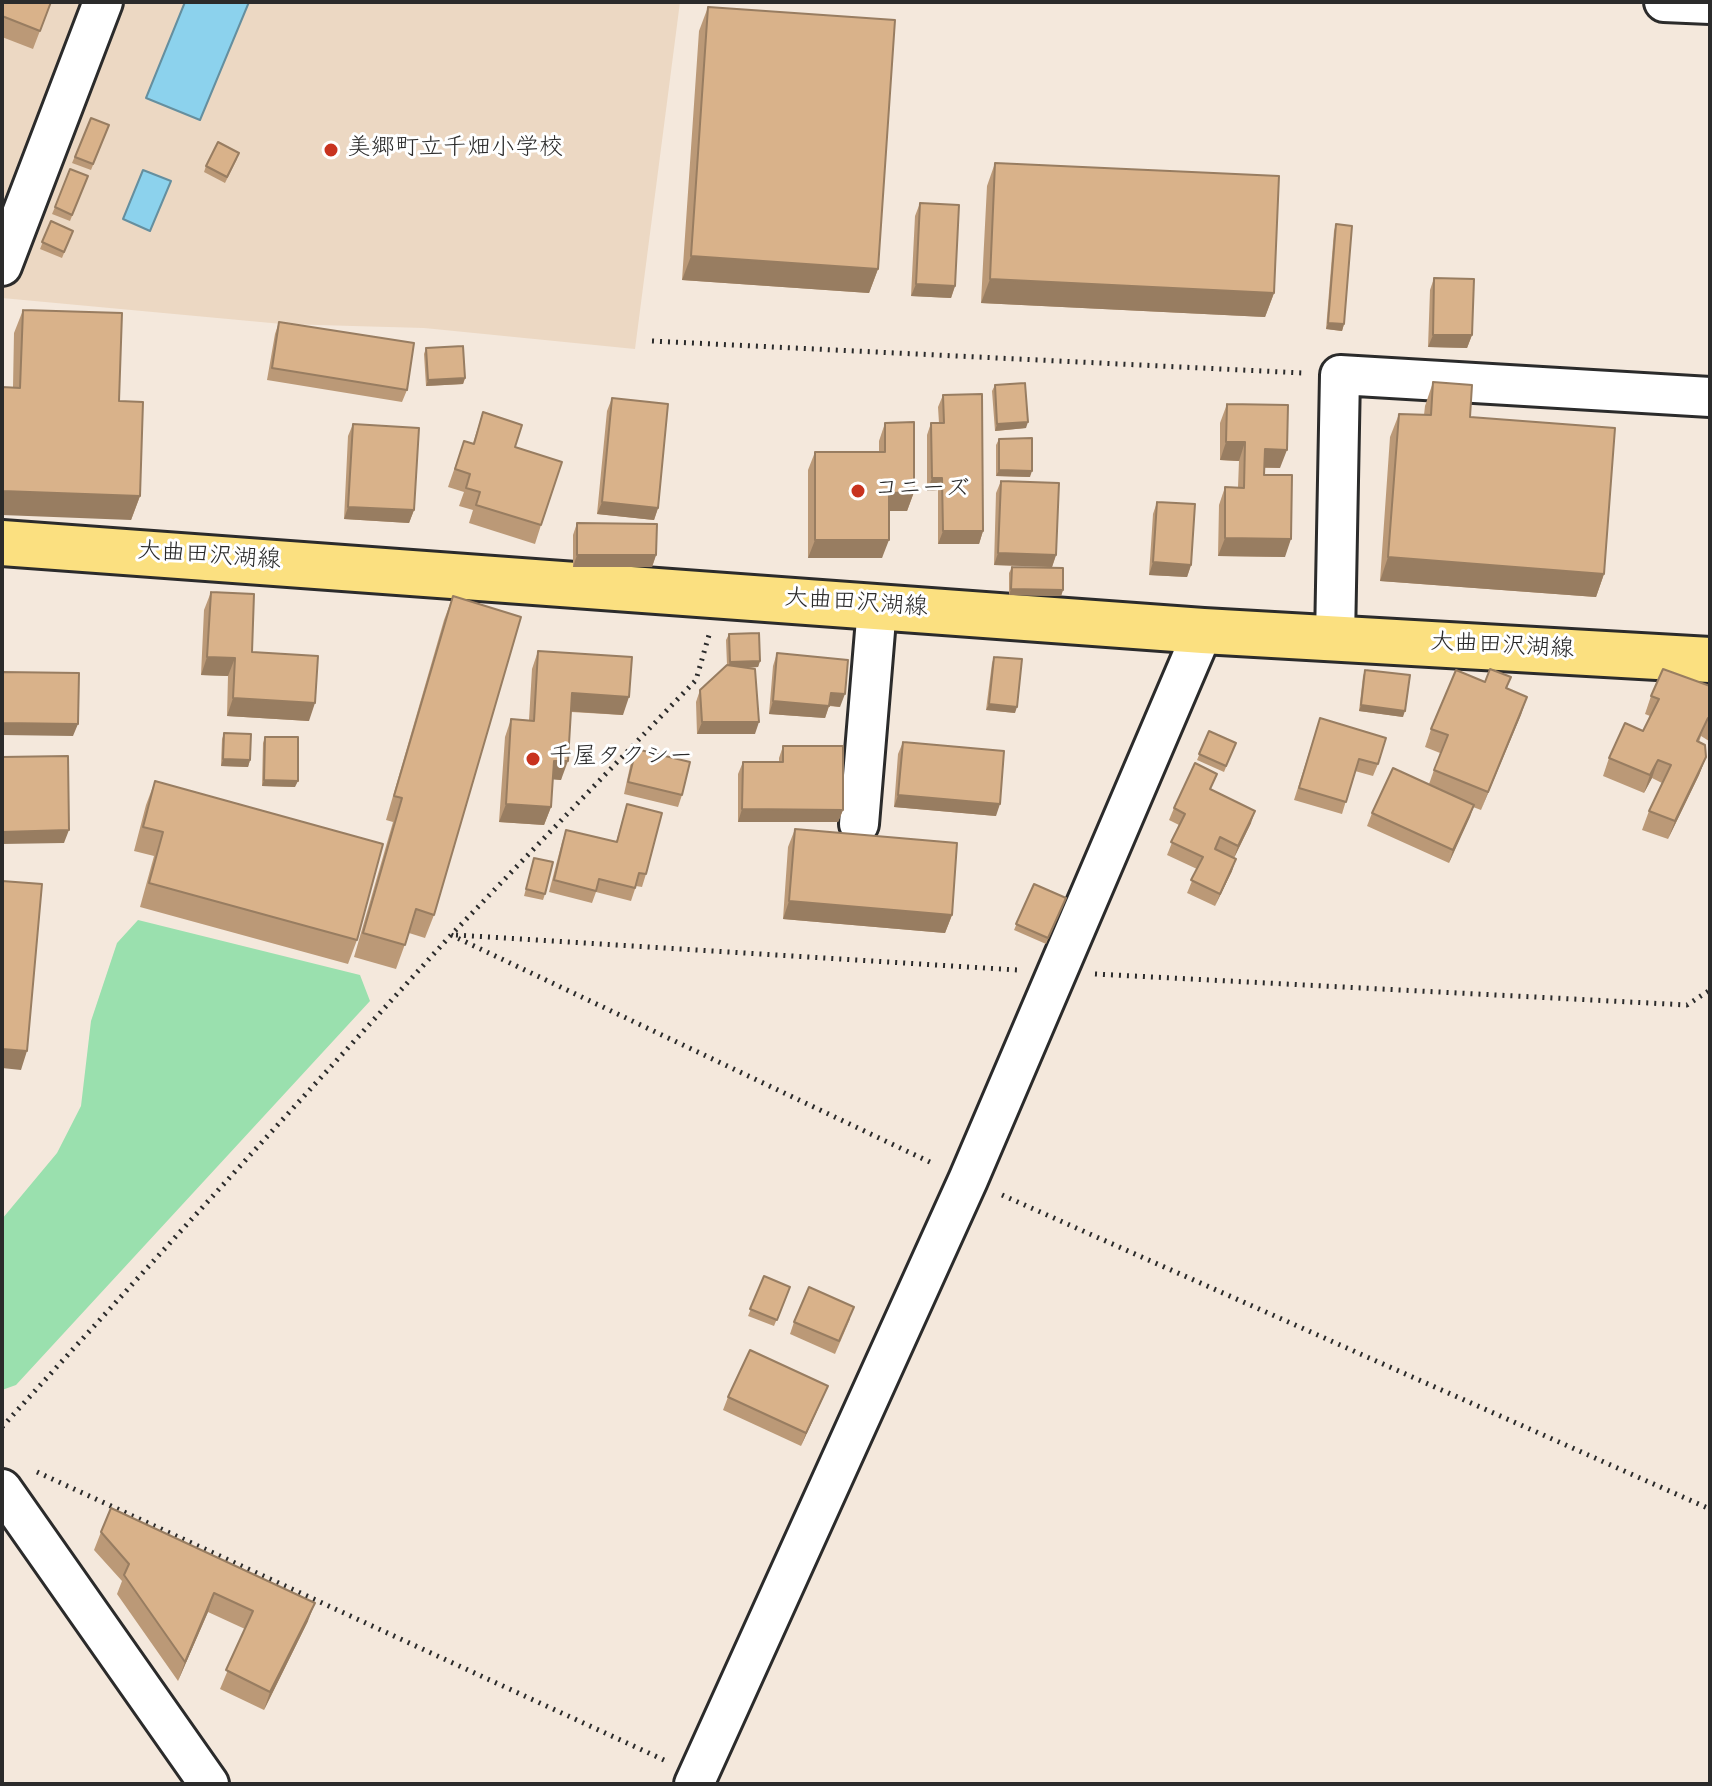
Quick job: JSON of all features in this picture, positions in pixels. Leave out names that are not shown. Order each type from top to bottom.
[{"type":"main road","name":"大曲田沢湖線","points":[[2,543],[1203,631],[1710,660]]},
{"type":"street","points":[[2,266],[103,2]]},
{"type":"street","points":[[1664,2],[1710,4]]},
{"type":"street","points":[[1335,639],[1340,375],[1710,397]]},
{"type":"street","points":[[859,824],[877,607]]},
{"type":"street","points":[[696,1780],[968,1180],[1203,631]]},
{"type":"street","points":[[16,1479],[209,1784]]},
{"type":"path","points":[[652,341],[1340,375]]},
{"type":"path","points":[[2,1427],[451,935],[696,680],[720,595]]},
{"type":"path","points":[[451,935],[968,1180],[1710,1509]]},
{"type":"path","points":[[16,1479],[696,1780]]},
{"type":"shaded area","name":"美郷町立千畑小学校","points":[[2,2],[680,2],[635,349],[424,328],[282,324],[2,298]]},
{"type":"green space","points":[[138,920],[360,975],[370,1001],[16,1385],[2,1390],[2,1219],[57,1153],[81,1106],[91,1021],[117,943]]},
{"type":"water","points":[[185,2],[249,2],[200,120],[146,98]]},
{"type":"water","points":[[143,170],[171,181],[150,231],[123,219]]},
{"type":"building","points":[[2,2],[51,2],[40,31],[2,16]]},
{"type":"building","points":[[708,7],[895,20],[878,269],[691,256]]},
{"type":"building","points":[[91,118],[109,125],[93,164],[75,157]]},
{"type":"building","points":[[218,142],[239,153],[227,177],[206,166]]},
{"type":"building","points":[[995,163],[1279,176],[1274,293],[990,279]]},
{"type":"building","points":[[70,169],[88,176],[72,215],[55,207]]},
{"type":"building","points":[[920,203],[959,205],[955,286],[916,284]]},
{"type":"building","points":[[51,221],[73,231],[64,252],[42,242]]},
{"type":"building","points":[[1336,224],[1352,226],[1344,324],[1328,323]]},
{"type":"building","points":[[1434,278],[1474,279],[1472,335],[1433,335]]},
{"type":"building","points":[[23,310],[122,313],[119,401],[143,402],[140,496],[2,491],[2,387],[20,388]]},
{"type":"building","points":[[279,322],[414,343],[407,390],[272,368]]},
{"type":"building","points":[[463,346],[465,378],[428,380],[426,348]]},
{"type":"building","points":[[1433,382],[1472,385],[1470,417],[1615,428],[1604,574],[1388,557],[1399,414],[1431,415]]},
{"type":"building","points":[[1025,383],[1028,422],[997,424],[995,385]]},
{"type":"building","points":[[982,394],[983,531],[943,531],[942,478],[932,478],[931,423],[944,423],[943,395]]},
{"type":"building","points":[[612,398],[668,404],[658,508],[602,502]]},
{"type":"building","points":[[1227,404],[1288,405],[1287,450],[1265,449],[1264,475],[1292,475],[1291,539],[1225,538],[1225,487],[1244,488],[1245,442],[1226,442]]},
{"type":"building","points":[[483,412],[522,425],[515,447],[562,462],[541,525],[476,505],[480,492],[466,488],[470,474],[455,469],[464,441],[474,444]]},
{"type":"building","name":"コニーズ","points":[[914,422],[914,492],[889,493],[889,540],[815,540],[815,452],[885,452],[885,423]]},
{"type":"building","points":[[353,424],[419,428],[414,510],[348,507]]},
{"type":"building","points":[[1032,438],[1032,471],[999,470],[999,439]]},
{"type":"building","points":[[1001,481],[1059,483],[1056,555],[998,553]]},
{"type":"building","points":[[1157,502],[1195,504],[1191,565],[1153,562]]},
{"type":"building","points":[[577,523],[657,524],[656,555],[577,555]]},
{"type":"building","points":[[1012,567],[1063,568],[1063,590],[1011,589]]},
{"type":"building","points":[[211,592],[254,594],[252,652],[318,656],[315,703],[233,698],[235,658],[207,657]]},
{"type":"building","points":[[453,596],[521,617],[434,915],[416,909],[405,945],[363,933],[402,798],[394,796]]},
{"type":"building","points":[[759,633],[760,661],[730,662],[729,634]]},
{"type":"building","name":"千屋タクシー","points":[[538,651],[632,657],[629,697],[572,693],[568,761],[554,761],[551,807],[506,804],[511,719],[534,721]]},
{"type":"building","points":[[777,653],[848,660],[845,694],[831,693],[829,706],[773,701]]},
{"type":"building","points":[[994,657],[1022,659],[1017,707],[989,704]]},
{"type":"building","points":[[727,665],[755,669],[759,722],[702,722],[700,690]]},
{"type":"building","points":[[1490,669],[1511,677],[1506,688],[1527,697],[1488,792],[1434,770],[1448,735],[1431,729],[1456,670],[1485,682]]},
{"type":"building","points":[[1663,669],[1710,686],[1710,719],[1697,741],[1705,745],[1706,757],[1675,821],[1649,811],[1671,765],[1658,760],[1650,775],[1609,758],[1625,723],[1643,731],[1659,699],[1651,696]]},
{"type":"building","points":[[1365,670],[1410,675],[1405,711],[1361,705]]},
{"type":"building","points":[[2,672],[79,673],[78,724],[2,723]]},
{"type":"building","points":[[1320,718],[1386,738],[1378,764],[1359,759],[1346,802],[1299,788]]},
{"type":"building","points":[[1209,731],[1236,743],[1226,766],[1199,754]]},
{"type":"building","points":[[224,733],[251,734],[250,760],[223,759]]},
{"type":"building","points":[[265,737],[298,737],[298,781],[264,780]]},
{"type":"building","points":[[903,742],[1004,751],[1000,804],[898,795]]},
{"type":"building","points":[[783,746],[843,746],[843,810],[742,809],[743,762],[783,762]]},
{"type":"building","points":[[636,749],[690,762],[682,795],[628,782]]},
{"type":"building","points":[[68,756],[69,830],[2,832],[2,757]]},
{"type":"building","points":[[1195,763],[1217,774],[1210,789],[1255,811],[1238,846],[1220,837],[1215,849],[1236,859],[1220,894],[1191,880],[1203,857],[1171,842],[1185,814],[1174,808]]},
{"type":"building","points":[[1393,768],[1474,805],[1453,850],[1372,813]]},
{"type":"building","points":[[155,781],[383,844],[357,940],[149,883],[163,832],[143,827]]},
{"type":"building","points":[[627,804],[662,813],[646,874],[639,873],[635,888],[599,879],[596,891],[554,880],[566,830],[617,842]]},
{"type":"building","points":[[795,829],[957,843],[952,915],[789,901]]},
{"type":"building","points":[[534,858],[553,862],[545,894],[526,889]]},
{"type":"building","points":[[2,881],[42,884],[27,1051],[2,1049]]},
{"type":"building","points":[[1034,884],[1066,898],[1048,938],[1016,924]]},
{"type":"building","points":[[764,1276],[790,1287],[777,1320],[750,1309]]},
{"type":"building","points":[[809,1287],[854,1307],[839,1341],[794,1322]]},
{"type":"building","points":[[750,1350],[828,1386],[806,1433],[728,1397]]},
{"type":"building","points":[[111,1508],[315,1603],[270,1692],[226,1670],[253,1611],[214,1593],[185,1662],[124,1575],[129,1564],[101,1532]]},
{"type":"place","name":"美郷町立千畑小学校","points":[[331,150]]},
{"type":"place","name":"コニーズ","points":[[858,491]]},
{"type":"place","name":"千屋タクシー","points":[[533,759]]}]
